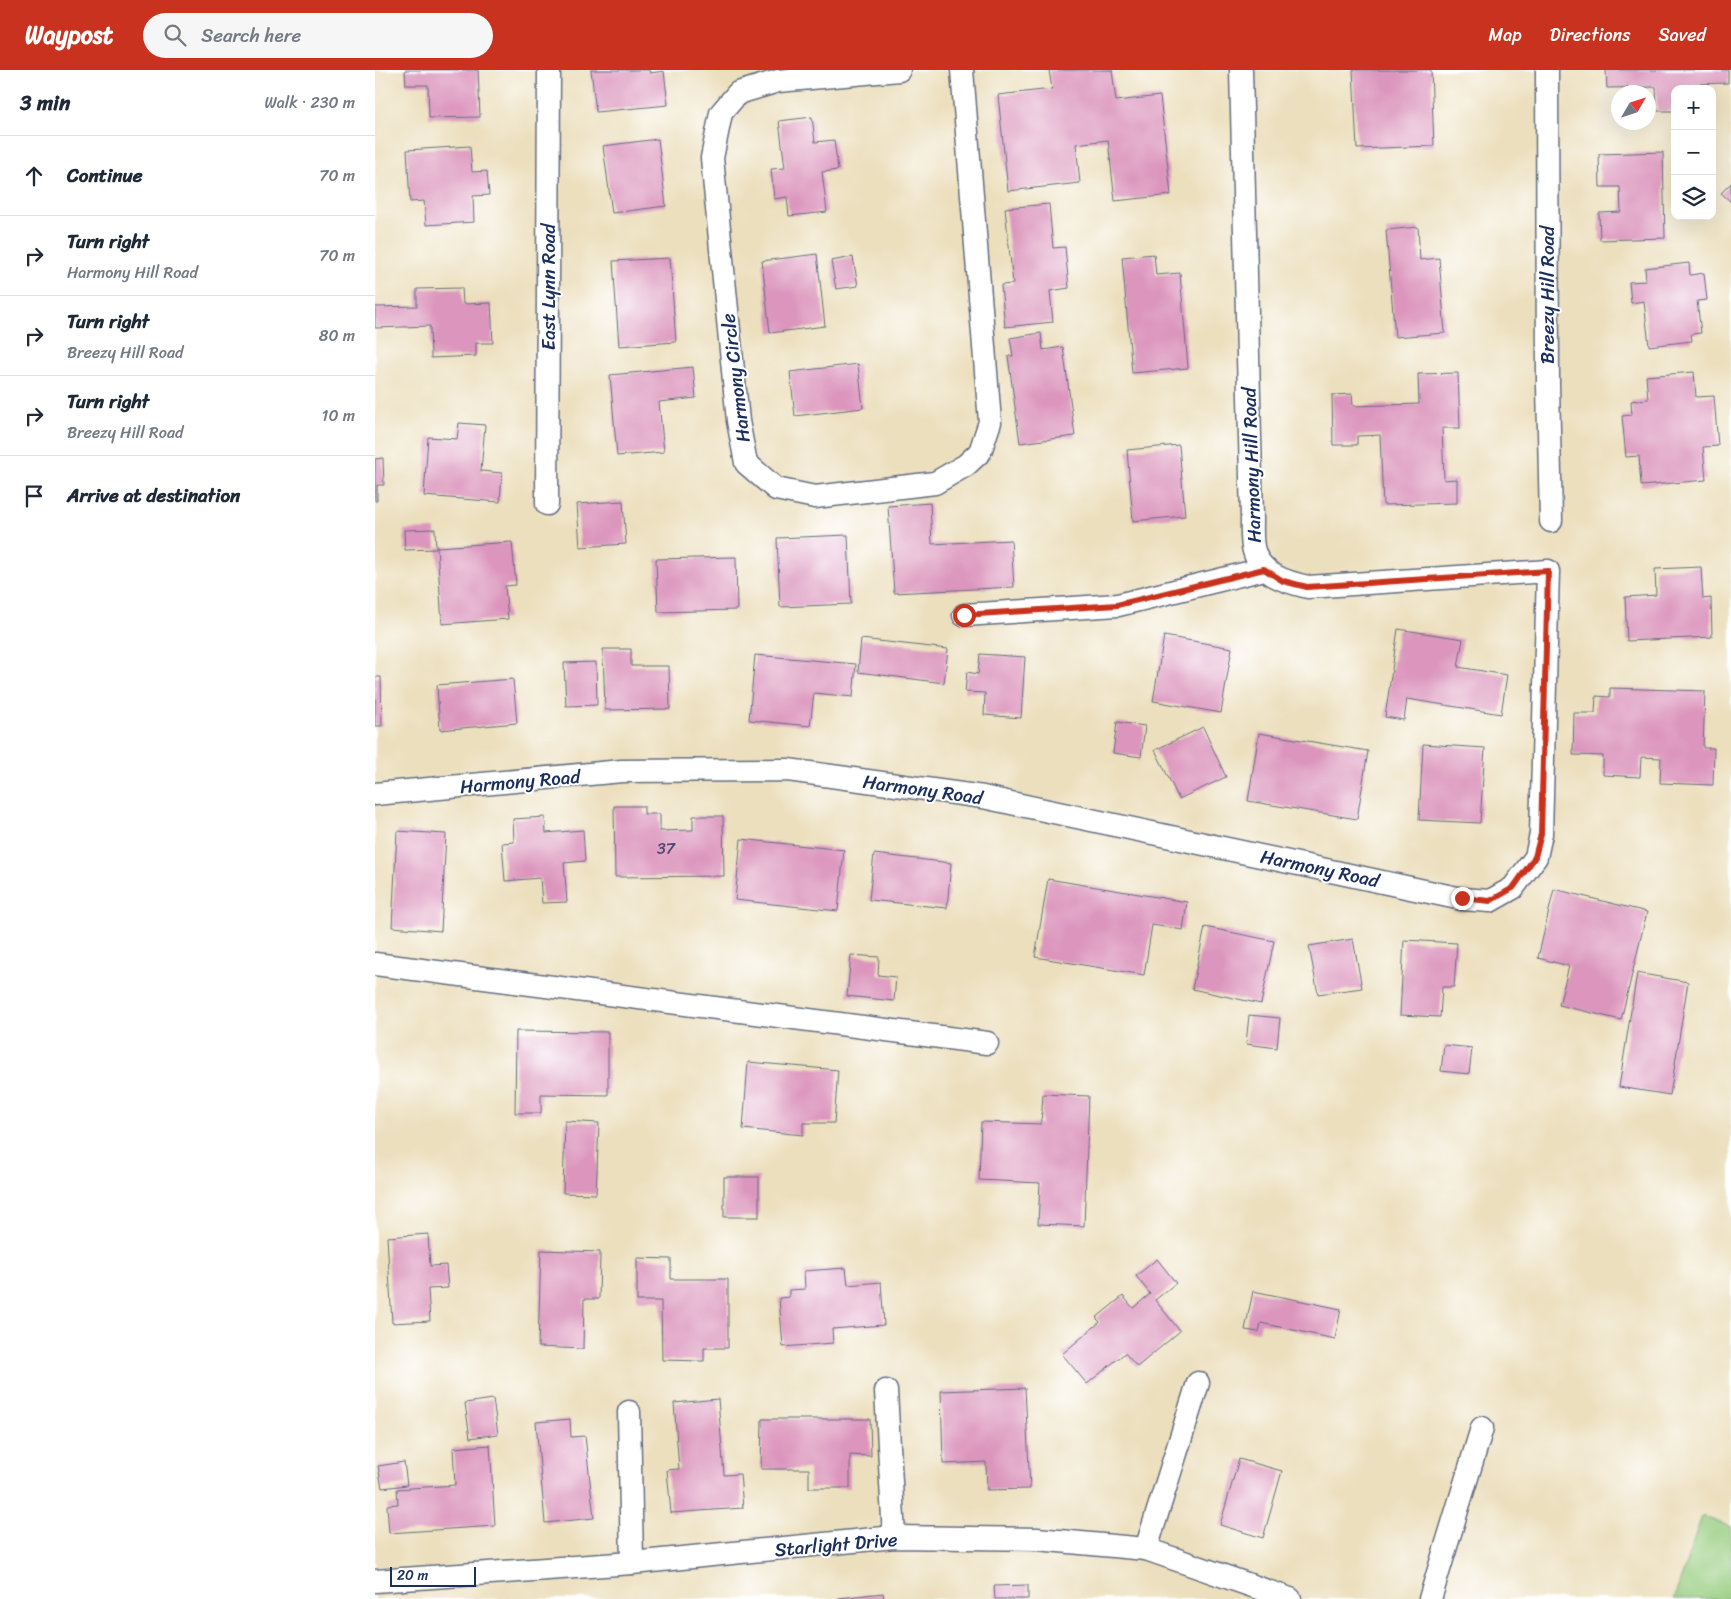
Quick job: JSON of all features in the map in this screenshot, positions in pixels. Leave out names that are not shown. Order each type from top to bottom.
[{"type":"street","name":"East Lynn Road","points":[[547,504],[549,70]]},
{"type":"street","name":"Harmony Circle","points":[[899,70],[778,81],[737,93],[721,113],[712,158],[738,420],[746,462],[776,489],[815,497],[935,482],[966,465],[980,452],[990,422],[963,70]]},
{"type":"street","name":"Harmony Hill Road","points":[[1241,70],[1252,519],[1254,552],[1264,569],[1283,581],[1307,587],[1548,571],[1541,834],[1535,857],[1513,888],[1490,901],[1462,898]]},
{"type":"street","name":"Breezy Hill Road","points":[[1547,70],[1547,384],[1551,521]]},
{"type":"street","points":[[964,615],[1117,605],[1264,569]]},
{"type":"street","name":"Harmony Road","points":[[375,794],[622,772],[788,770],[983,797],[1462,898]]},
{"type":"street","points":[[375,964],[987,1043]]},
{"type":"street","points":[[1147,1550],[1198,1382]]},
{"type":"street","points":[[886,1391],[895,1537]]},
{"type":"street","points":[[629,1412],[632,1563]]},
{"type":"street","points":[[1430,1599],[1482,1428]]},
{"type":"street","name":"Starlight Drive","points":[[375,1581],[632,1563],[895,1537],[1037,1539],[1147,1550],[1290,1599]]},
{"type":"green space","points":[[1702,1516],[1731,1527],[1731,1591],[1728,1599],[1674,1599]]},
{"type":"building","points":[[405,70],[478,70],[480,117],[429,118],[428,85],[406,85]]},
{"type":"building","points":[[591,70],[649,70],[650,73],[664,71],[668,105],[596,112]]},
{"type":"building","points":[[1049,70],[1112,70],[1116,101],[1160,96],[1171,195],[1115,201],[1108,140],[1076,144],[1080,183],[1008,191],[998,95],[1052,89]]},
{"type":"building","points":[[1353,70],[1431,70],[1434,146],[1357,149]]},
{"type":"building","points":[[1606,70],[1728,70],[1728,83],[1671,85],[1671,111],[1657,111],[1656,85],[1611,85],[1611,88],[1607,88]]},
{"type":"building","points":[[812,117],[815,142],[834,140],[838,170],[822,172],[827,212],[789,216],[787,197],[774,199],[771,169],[785,168],[779,121]]},
{"type":"building","points":[[658,139],[666,206],[612,213],[603,146]]},
{"type":"building","points":[[470,146],[472,172],[487,171],[489,195],[473,196],[474,222],[426,225],[424,201],[410,202],[407,150]]},
{"type":"building","points":[[1663,152],[1665,238],[1600,240],[1599,213],[1621,212],[1620,187],[1600,187],[1599,154]]},
{"type":"building","points":[[1731,183],[1731,202],[1721,193]]},
{"type":"building","points":[[1049,204],[1053,248],[1065,247],[1069,288],[1050,291],[1053,322],[1005,327],[1001,285],[1013,284],[1005,208]]},
{"type":"building","points":[[1418,227],[1420,260],[1439,258],[1445,333],[1395,337],[1386,230]]},
{"type":"building","points":[[817,254],[825,326],[770,333],[762,261]]},
{"type":"building","points":[[1154,254],[1156,275],[1180,273],[1188,368],[1132,373],[1122,257]]},
{"type":"building","points":[[853,257],[858,286],[836,289],[831,261]]},
{"type":"building","points":[[670,258],[676,342],[619,346],[613,261]]},
{"type":"building","points":[[1689,263],[1690,275],[1704,273],[1707,300],[1697,301],[1701,333],[1691,334],[1692,341],[1649,346],[1644,301],[1631,303],[1629,282],[1646,281],[1645,268]]},
{"type":"building","points":[[462,288],[463,304],[491,303],[493,343],[476,343],[476,356],[431,358],[430,326],[375,328],[375,307],[417,306],[417,289]]},
{"type":"building","points":[[1041,333],[1043,350],[1063,347],[1075,436],[1020,443],[1008,356],[1013,356],[1010,338]]},
{"type":"building","points":[[858,364],[863,408],[795,416],[790,372]]},
{"type":"building","points":[[693,367],[696,398],[659,402],[664,452],[617,456],[610,375]]},
{"type":"building","points":[[1694,372],[1696,397],[1714,396],[1718,446],[1703,447],[1706,480],[1641,486],[1639,456],[1626,457],[1622,416],[1632,415],[1631,401],[1648,399],[1646,376]]},
{"type":"building","points":[[1458,373],[1460,428],[1442,428],[1444,480],[1457,479],[1457,503],[1383,505],[1380,435],[1357,436],[1357,445],[1333,445],[1332,395],[1352,394],[1353,406],[1419,404],[1418,374]]},
{"type":"building","points":[[459,423],[485,425],[481,471],[502,473],[500,502],[424,496],[428,437],[457,439]]},
{"type":"building","points":[[1179,445],[1185,516],[1133,521],[1127,450]]},
{"type":"building","points":[[383,458],[384,485],[377,485],[377,501],[375,501],[375,459]]},
{"type":"building","points":[[623,501],[626,544],[580,547],[577,504]]},
{"type":"building","points":[[930,503],[932,544],[1011,540],[1014,587],[894,593],[888,506]]},
{"type":"building","points":[[435,529],[436,549],[405,550],[404,530]]},
{"type":"building","points":[[848,535],[851,604],[780,607],[777,538]]},
{"type":"building","points":[[512,542],[516,585],[505,586],[508,619],[442,624],[437,547]]},
{"type":"building","points":[[736,557],[737,610],[658,612],[656,559]]},
{"type":"building","points":[[1701,567],[1703,599],[1711,598],[1712,637],[1627,641],[1625,597],[1656,595],[1655,569]]},
{"type":"building","points":[[1398,629],[1463,639],[1458,667],[1507,675],[1501,714],[1407,699],[1404,720],[1385,717]]},
{"type":"building","points":[[1164,636],[1232,648],[1221,713],[1153,701]]},
{"type":"building","points":[[861,639],[948,649],[944,683],[858,672]]},
{"type":"building","points":[[603,649],[631,649],[631,666],[669,666],[670,709],[605,710]]},
{"type":"building","points":[[980,654],[1025,657],[1021,718],[984,715],[985,693],[965,692],[967,672],[978,674]]},
{"type":"building","points":[[755,655],[856,664],[853,697],[814,693],[810,726],[749,720]]},
{"type":"building","points":[[596,662],[597,705],[566,706],[564,663]]},
{"type":"building","points":[[375,677],[381,677],[382,726],[375,726]]},
{"type":"building","points":[[513,679],[517,723],[440,730],[437,685]]},
{"type":"building","points":[[1610,688],[1705,691],[1703,748],[1714,748],[1713,785],[1660,783],[1661,758],[1641,757],[1640,777],[1603,775],[1603,756],[1573,755],[1574,713],[1595,713],[1596,696],[1610,697]]},
{"type":"building","points":[[1117,722],[1145,726],[1141,757],[1113,753]]},
{"type":"building","points":[[1203,727],[1226,777],[1179,799],[1155,750]]},
{"type":"building","points":[[1259,733],[1368,751],[1357,819],[1248,801]]},
{"type":"building","points":[[1423,744],[1485,748],[1480,823],[1419,820]]},
{"type":"building","points":[[614,806],[644,806],[644,814],[660,814],[660,831],[693,830],[693,816],[723,816],[724,876],[615,877]]},
{"type":"building","points":[[545,817],[546,833],[583,830],[585,861],[564,863],[567,902],[542,903],[540,878],[505,881],[502,843],[514,842],[513,819]]},
{"type":"building","points":[[397,831],[446,834],[441,931],[392,927]]},
{"type":"building","points":[[741,839],[844,850],[838,911],[735,900]]},
{"type":"building","points":[[874,854],[951,863],[947,908],[869,900]]},
{"type":"building","points":[[1048,879],[1187,902],[1183,930],[1152,925],[1144,975],[1035,957]]},
{"type":"building","points":[[1554,889],[1647,912],[1621,1020],[1559,1005],[1569,966],[1538,958]]},
{"type":"building","points":[[1205,927],[1274,941],[1261,1004],[1192,989]]},
{"type":"building","points":[[1353,939],[1362,988],[1318,994],[1309,946]]},
{"type":"building","points":[[1404,940],[1457,943],[1454,987],[1442,987],[1440,1017],[1400,1015]]},
{"type":"building","points":[[851,955],[879,957],[878,975],[896,977],[894,1001],[847,996]]},
{"type":"building","points":[[1637,973],[1688,982],[1670,1095],[1619,1087]]},
{"type":"building","points":[[1249,1015],[1280,1018],[1277,1048],[1246,1044]]},
{"type":"building","points":[[516,1031],[608,1032],[608,1095],[541,1094],[541,1113],[515,1113]]},
{"type":"building","points":[[1444,1045],[1472,1048],[1469,1074],[1441,1071]]},
{"type":"building","points":[[748,1062],[838,1070],[834,1123],[803,1123],[803,1135],[743,1129]]},
{"type":"building","points":[[1043,1094],[1089,1096],[1084,1226],[1038,1224],[1040,1183],[979,1180],[981,1122],[1041,1124]]},
{"type":"building","points":[[565,1121],[599,1123],[596,1194],[563,1193]]},
{"type":"building","points":[[724,1177],[759,1177],[759,1217],[724,1217]]},
{"type":"building","points":[[428,1234],[430,1266],[446,1265],[448,1288],[428,1289],[430,1321],[392,1323],[387,1237]]},
{"type":"building","points":[[541,1250],[600,1252],[599,1299],[584,1299],[583,1349],[538,1347]]},
{"type":"building","points":[[637,1258],[671,1259],[671,1279],[728,1279],[728,1348],[704,1348],[704,1361],[662,1360],[661,1301],[637,1301]]},
{"type":"building","points":[[1157,1259],[1176,1283],[1155,1300],[1180,1331],[1137,1367],[1125,1353],[1087,1384],[1062,1354],[1100,1322],[1096,1318],[1123,1296],[1133,1308],[1150,1294],[1136,1276]]},
{"type":"building","points":[[846,1268],[848,1285],[881,1282],[884,1325],[832,1329],[833,1343],[783,1347],[779,1298],[789,1297],[789,1290],[805,1289],[804,1271]]},
{"type":"building","points":[[1253,1291],[1341,1309],[1335,1339],[1261,1323],[1259,1332],[1245,1330]]},
{"type":"building","points":[[1025,1388],[1030,1489],[987,1490],[986,1462],[943,1464],[941,1391]]},
{"type":"building","points":[[493,1399],[498,1434],[470,1438],[465,1403]]},
{"type":"building","points":[[718,1399],[724,1475],[740,1474],[743,1508],[671,1513],[667,1470],[679,1469],[674,1403]]},
{"type":"building","points":[[570,1419],[571,1437],[585,1436],[594,1518],[545,1523],[536,1422]]},
{"type":"building","points":[[762,1419],[870,1419],[871,1456],[850,1455],[850,1488],[809,1488],[809,1469],[761,1469]]},
{"type":"building","points":[[490,1445],[495,1526],[389,1533],[387,1505],[398,1504],[397,1489],[455,1485],[453,1448]]},
{"type":"building","points":[[1239,1459],[1282,1471],[1263,1538],[1220,1525]]},
{"type":"building","points":[[404,1462],[407,1485],[382,1488],[378,1466]]},
{"type":"building","points":[[1028,1585],[1028,1599],[995,1599],[994,1586]]},
{"type":"building","points":[[883,1593],[884,1599],[839,1599],[839,1598]]},
{"type":"route","points":[[964,615],[1117,605],[1264,569],[1283,581],[1307,587],[1548,571],[1541,834],[1535,857],[1526,873],[1513,888],[1490,901],[1462,898]]}]
